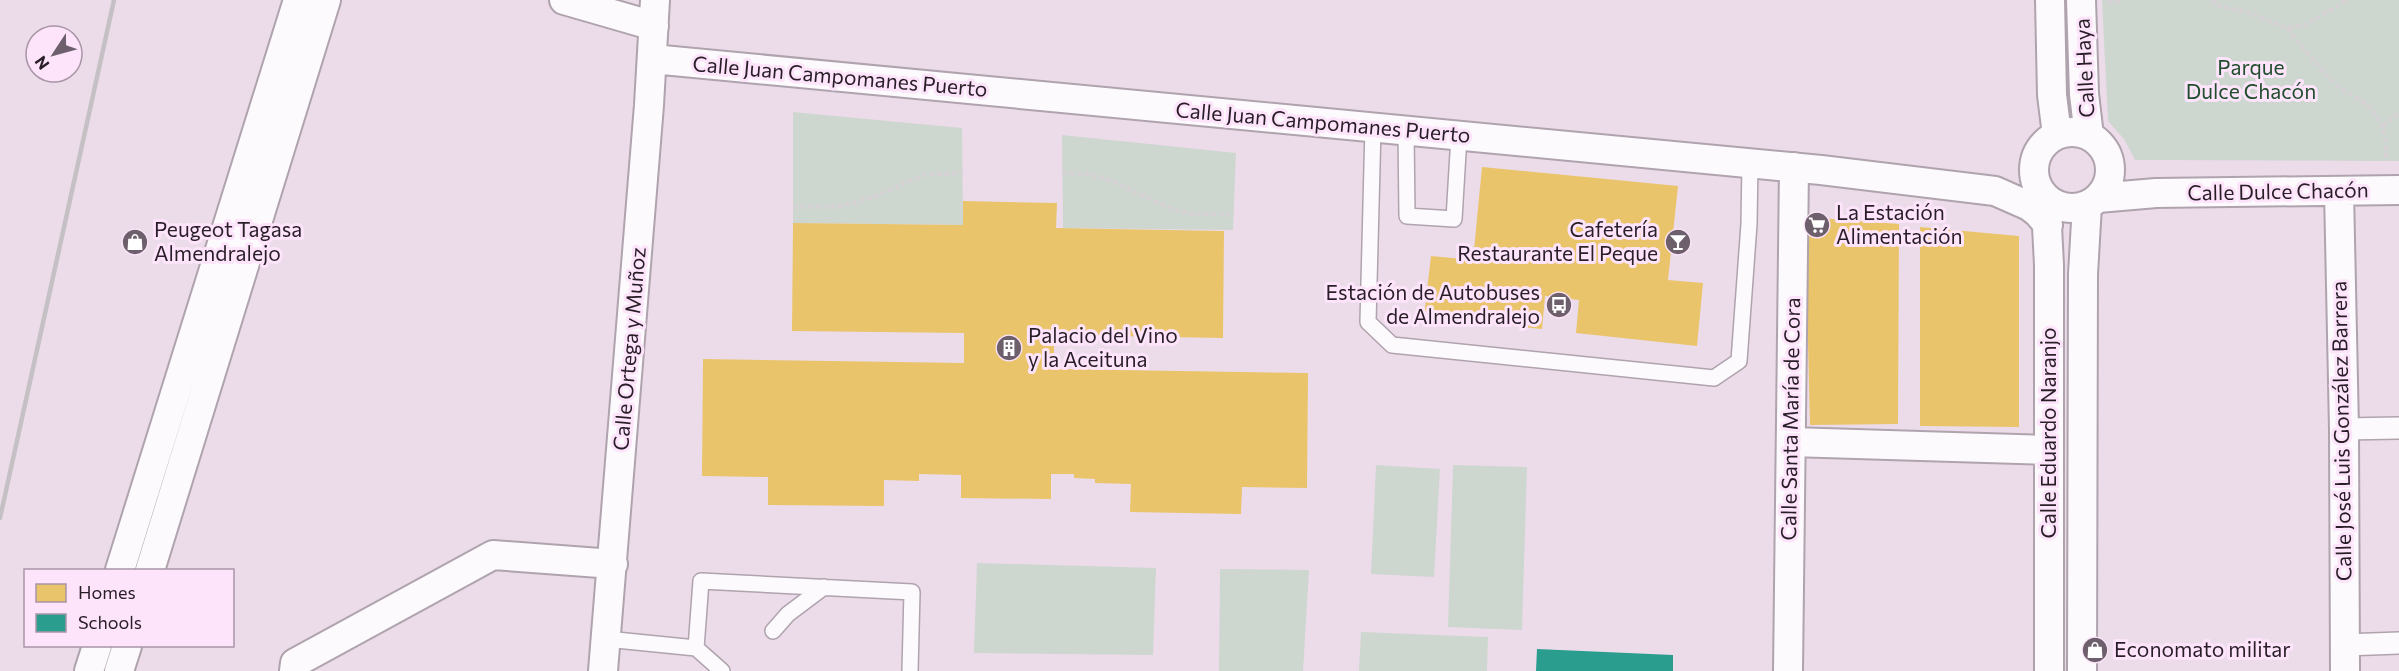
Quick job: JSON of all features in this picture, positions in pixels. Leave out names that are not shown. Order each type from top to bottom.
[{"type":"street","points":[[120,569],[298,0]]},
{"type":"street","points":[[150,569],[326,0]]},
{"type":"street","points":[[564,0],[654,13]]},
{"type":"street","points":[[2050,0],[2052,95],[2057,135]]},
{"type":"street","name":"Calle Haya","points":[[2081,0],[2084,94],[2089,136]]},
{"type":"street","name":"Calle Ortega y Muñoz","points":[[603,671],[654,13]]},
{"type":"street","name":"Calle Juan Campomanes Puerto","points":[[652,59],[1794,167],[1995,191],[2029,206],[2048,225]]},
{"type":"street","points":[[1995,191],[2009,183],[2036,159],[2046,142],[2057,135],[2076,132],[2089,136],[2106,153],[2110,165],[2109,179],[2092,201],[2067,208],[2054,203],[2045,196],[2034,176],[2036,159]]},
{"type":"street","name":"Calle Dulce Chacón","points":[[2110,165],[2124,183],[2156,193]]},
{"type":"street","name":"Calle Santa María de Cora","points":[[1788,671],[1794,167]]},
{"type":"street","name":"Calle Dulce Chacón","points":[[2092,201],[2156,193],[2399,190]]},
{"type":"street","name":"Calle José Luis González Barrera","points":[[2339,191],[2344,429],[2345,658]]},
{"type":"street","name":"Calle Eduardo Naranjo","points":[[2045,196],[2048,225],[2049,671]]},
{"type":"street","name":"Calle Eduardo Naranjo","points":[[2082,671],[2082,274],[2092,201]]},
{"type":"street","points":[[2344,429],[2399,428]]},
{"type":"street","points":[[1791,442],[2049,450]]},
{"type":"street","points":[[294,671],[295,663],[493,555],[613,564]]},
{"type":"street","points":[[2345,658],[2399,643]]},
{"type":"street","points":[[89,671],[96,647]]},
{"type":"street","points":[[119,671],[126,647]]},
{"type":"lane","points":[[1372,127],[1368,322],[1392,345],[1714,378],[1739,361],[1749,224],[1750,163]]},
{"type":"lane","points":[[1407,131],[1407,216],[1454,219],[1459,136]]},
{"type":"lane","points":[[696,648],[701,581],[912,592],[910,671]]},
{"type":"lane","points":[[773,631],[788,614],[824,587]]},
{"type":"lane","points":[[606,639],[696,648],[722,671]]},
{"type":"path","points":[[2212,0],[2216,4],[2247,12],[2287,28],[2315,63],[2342,90],[2360,99],[2376,112],[2383,126],[2386,161]]},
{"type":"path","points":[[2287,28],[2307,24],[2347,0]]},
{"type":"path","points":[[2383,126],[2399,112]]},
{"type":"path","points":[[793,207],[838,207],[871,198],[924,175],[963,173]]},
{"type":"path","points":[[1062,173],[1088,174],[1105,178],[1170,208],[1189,214],[1233,215]]},
{"type":"green space","name":"Parque Dulce Chacón","points":[[2102,0],[2399,0],[2399,161],[2135,160],[2124,139],[2108,121]]},
{"type":"green space","points":[[793,112],[962,128],[963,225],[793,223]]},
{"type":"green space","points":[[1062,135],[1236,153],[1233,230],[1063,228]]},
{"type":"green space","points":[[1376,465],[1440,469],[1434,577],[1371,574]]},
{"type":"green space","points":[[1453,465],[1527,467],[1522,630],[1448,627]]},
{"type":"green space","points":[[977,563],[1156,568],[1153,655],[974,653]]},
{"type":"green space","points":[[1220,569],[1309,570],[1303,671],[1219,671]]},
{"type":"green space","points":[[1361,632],[1488,637],[1487,671],[1359,671]]},
{"type":"building: Homes","points":[[1482,167],[1678,186],[1668,280],[1703,283],[1697,346],[1576,333],[1579,300],[1545,296],[1542,329],[1424,317],[1431,256],[1473,260]]},
{"type":"building: Homes","name":"Palacio del Vino y la Aceituna","points":[[963,201],[1057,203],[1056,228],[1224,231],[1223,338],[1054,335],[1054,369],[1308,373],[1307,488],[1242,487],[1241,514],[1130,512],[1131,484],[1095,483],[1095,479],[1074,478],[1074,474],[1051,474],[1051,499],[961,498],[961,475],[919,474],[919,481],[884,480],[884,506],[768,505],[768,477],[702,476],[703,359],[964,363],[964,333],[792,331],[793,223],[963,225]]},
{"type":"building: Homes","points":[[1805,217],[1899,224],[1898,424],[1810,425]]},
{"type":"building: Homes","points":[[1920,227],[2019,236],[2019,427],[1920,426]]},
{"type":"building: Schools","points":[[1537,649],[1673,655],[1673,671],[1536,671]]},
{"type":"railway","points":[[0,518],[114,0]]},
{"type":"place","name":"La Estación Alimentación","points":[[1817,225]]},
{"type":"place","name":"Peugeot Tagasa Almendralejo","points":[[135,242]]},
{"type":"place","name":"Cafetería Restaurante El Peque","points":[[1678,242]]},
{"type":"place","name":"Estación de Autobuses de Almendralejo","points":[[1559,305]]},
{"type":"place","name":"Palacio del Vino y la Aceituna","points":[[1009,348]]},
{"type":"place","name":"Economato militar","points":[[2095,650]]}]
